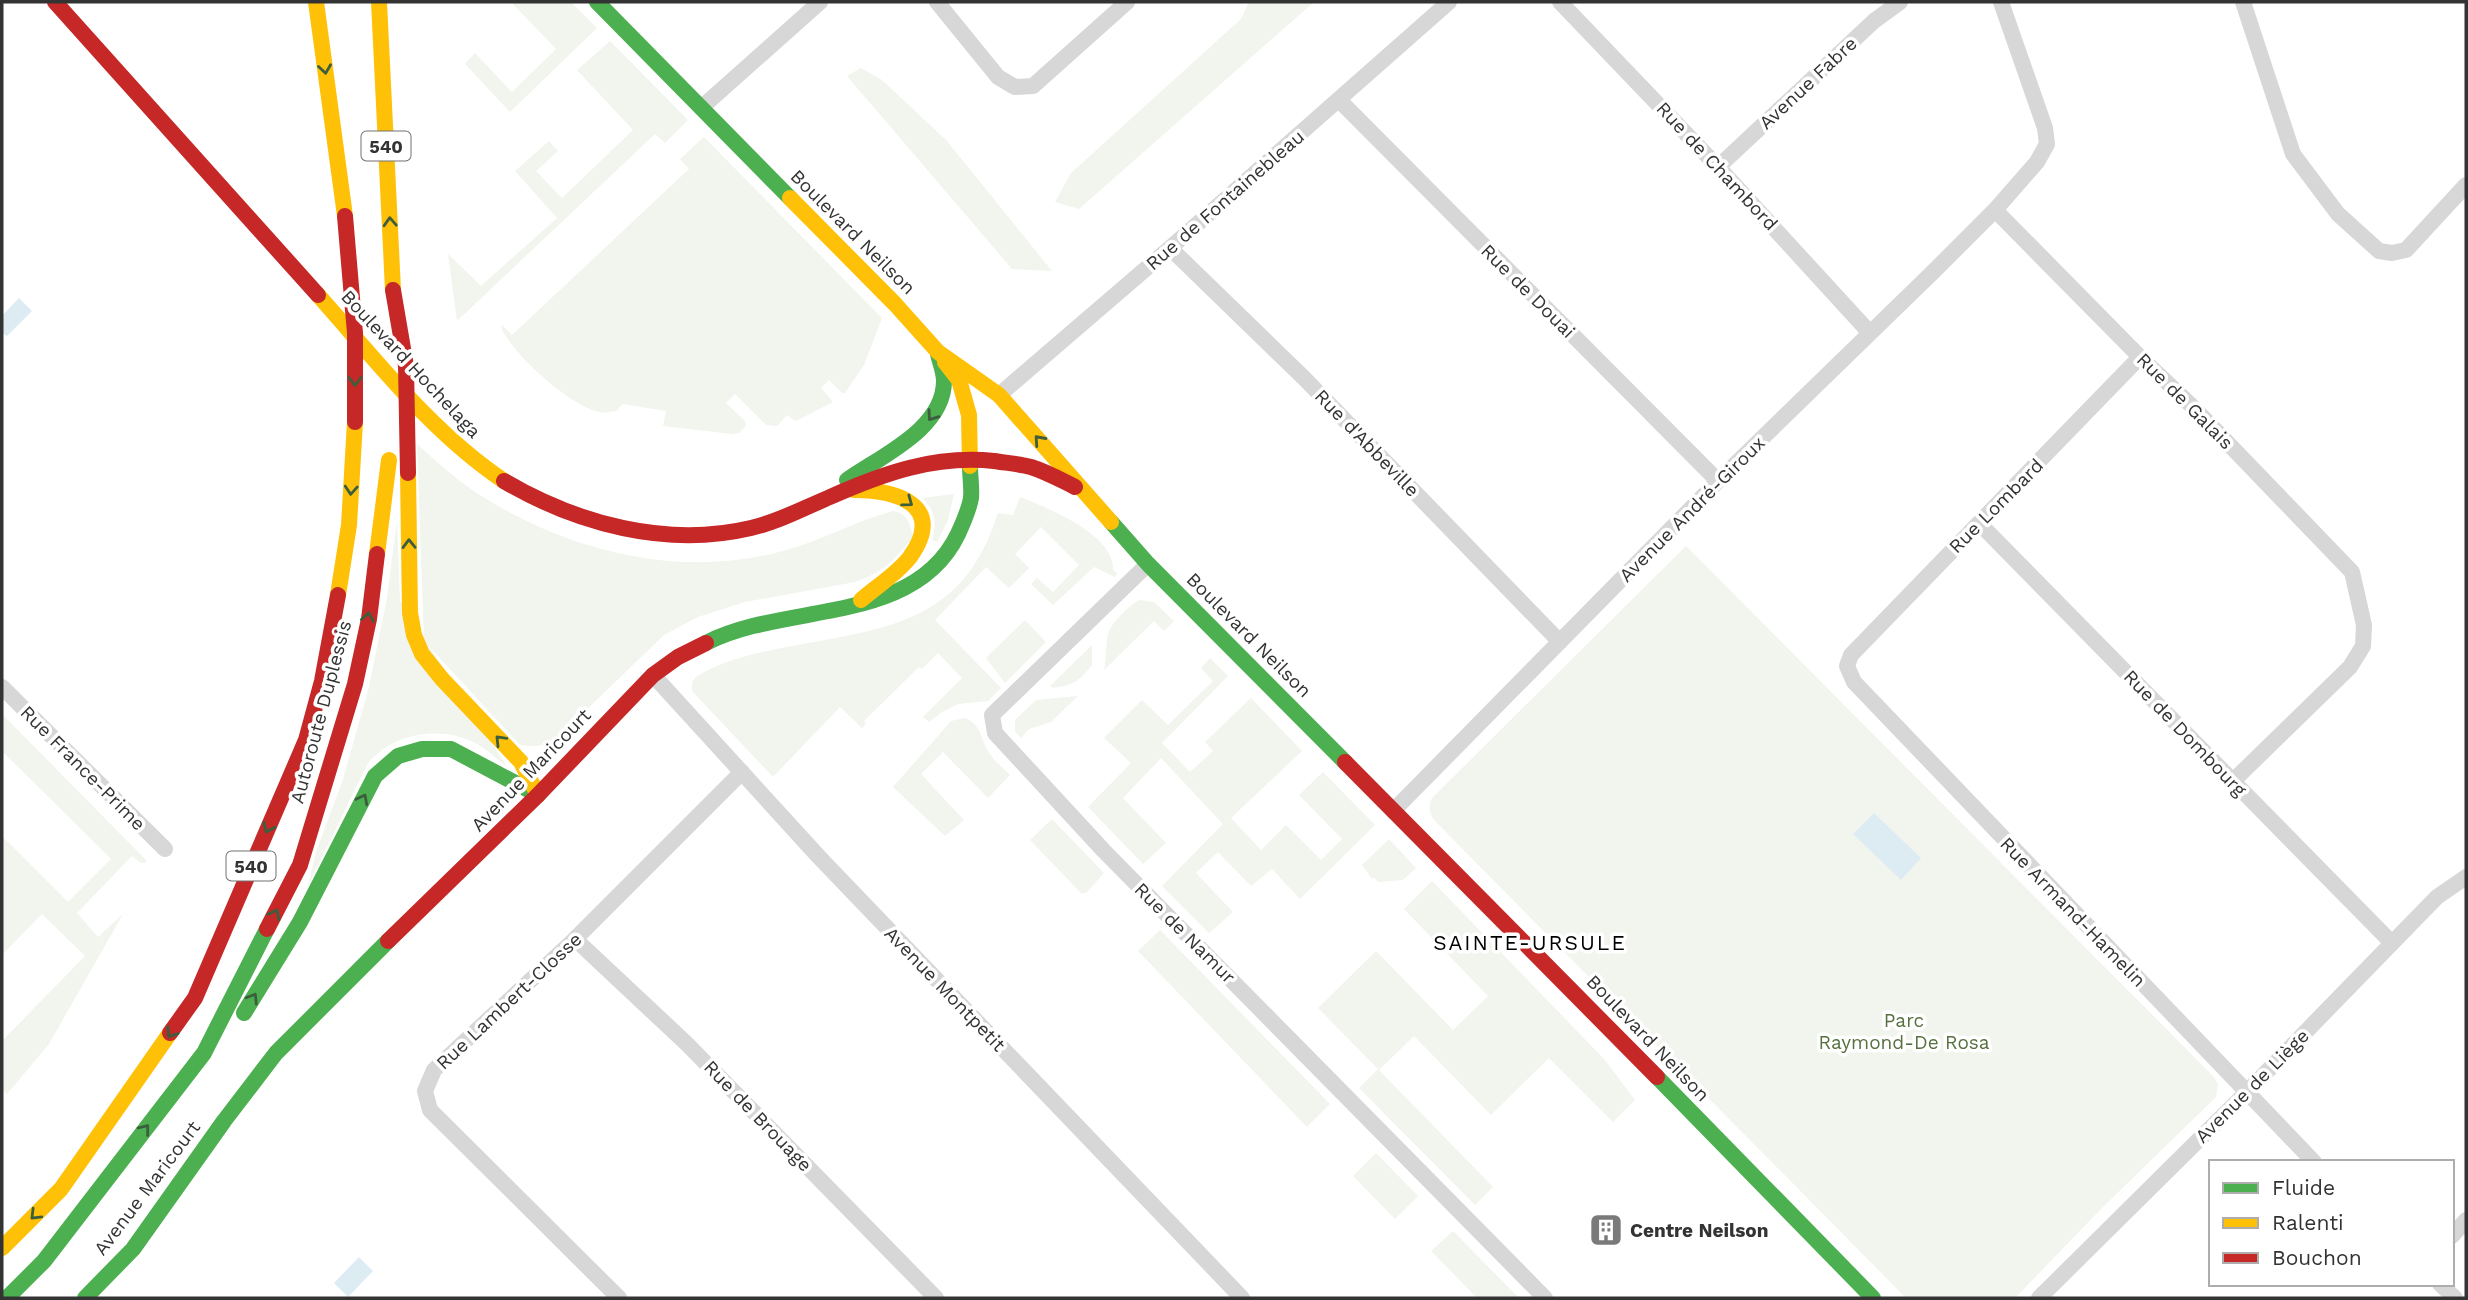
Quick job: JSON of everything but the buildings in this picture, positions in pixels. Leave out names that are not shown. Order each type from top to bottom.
[{"type":"main road","name":"Boulevard Hochelaga","points":[[55,2],[427,416],[477,463],[534,497],[582,517],[637,530],[670,534],[720,533],[749,528],[908,466],[941,459],[971,457],[1030,467],[1085,492]]},
{"type":"main road","name":"Autoroute Duplessis","points":[[2,1248],[61,1189],[195,998],[306,740],[322,681],[349,526],[355,422],[355,333],[345,216],[316,2]]},
{"type":"main road","name":"540","points":[[379,2],[393,290],[391,401]]},
{"type":"main road","name":"Boulevard Neilson","points":[[597,2],[895,304],[938,352],[999,395],[1148,564],[1873,1298]]},
{"type":"main road","points":[[393,290],[406,366],[410,613],[414,635],[422,654],[442,679],[521,762],[538,795]]},
{"type":"main road","points":[[820,501],[873,461],[905,443],[936,413],[944,380],[938,352]]},
{"type":"main road","name":"Avenue Maricourt","points":[[85,1298],[133,1249],[276,1053],[538,795],[653,675],[678,657],[721,635],[746,627],[888,596],[925,576],[941,560],[953,544],[971,499],[971,457],[969,415],[964,393],[959,380],[938,352]]},
{"type":"main road","name":"Autoroute Duplessis","points":[[7,1298],[44,1261],[204,1053],[300,865],[355,684],[369,619],[389,454]]},
{"type":"main road","points":[[820,501],[852,490],[878,491],[906,498],[920,512],[922,534],[903,566],[856,605]]},
{"type":"main road","points":[[44,1261],[81,1231],[206,1075],[300,922],[375,776],[398,755],[422,749],[451,749],[538,795]]},
{"type":"street","points":[[701,108],[820,2]]},
{"type":"street","points":[[937,2],[998,77],[1015,87],[1032,86],[1127,2]]},
{"type":"street","name":"Rue de Fontainebleau","points":[[999,395],[1449,2]]},
{"type":"street","name":"Rue de Chambord","points":[[1560,2],[1718,167],[1870,333]]},
{"type":"street","name":"Avenue Fabre","points":[[1718,167],[1874,21],[1899,2]]},
{"type":"street","points":[[1995,210],[2037,162],[2047,144],[2045,128],[2001,2]]},
{"type":"street","points":[[2243,2],[2293,154],[2338,214],[2379,251],[2392,253],[2406,250],[2466,186]]},
{"type":"street","name":"Rue de Douai","points":[[1339,100],[1718,481]]},
{"type":"street","name":"Avenue André-Giroux","points":[[1393,811],[1718,481],[1995,210]]},
{"type":"street","name":"Rue de Galais","points":[[1995,210],[2194,408],[2353,572],[2364,625],[2363,646],[2350,667],[2232,782]]},
{"type":"street","name":"Rue d'Abbeville","points":[[1170,248],[1305,379],[1560,642]]},
{"type":"street","name":"Rue Lombard","points":[[1851,655],[2140,357]]},
{"type":"street","name":"Rue de Dombourg","points":[[1979,523],[2391,942]]},
{"type":"street","name":"Rue de Namur","points":[[1148,564],[992,715],[995,733],[1104,851],[1545,1298]]},
{"type":"street","name":"Rue Armand-Hamelin","points":[[1851,655],[1847,666],[1854,682],[2312,1160]]},
{"type":"street","name":"Avenue Montpetit","points":[[653,675],[819,858],[1242,1298]]},
{"type":"street","name":"Rue France-Prime","points":[[2,687],[165,849]]},
{"type":"street","name":"Rue Lambert-Closse","points":[[618,1298],[430,1110],[425,1091],[435,1070],[575,939],[743,772]]},
{"type":"street","name":"Avenue de Liège","points":[[2039,1298],[2246,1093],[2391,942],[2437,897],[2466,877]]},
{"type":"street","name":"Rue de Brouage","points":[[575,939],[687,1044],[936,1298]]},
{"type":"street","points":[[2454,1234],[2466,1220]]},
{"type":"street","points":[[2442,1286],[2455,1298]]},
{"type":"green space","points":[[511,2],[571,2],[597,28],[510,112],[465,64],[475,53],[512,92],[556,49]]},
{"type":"green space","points":[[1249,2],[1314,2],[1079,209],[1055,202],[1071,173],[1241,19]]},
{"type":"green space","points":[[610,41],[688,120],[665,143],[655,134],[457,321],[448,254],[481,286],[557,218],[515,171],[549,141],[558,151],[536,171],[562,198],[633,130],[577,70]]},
{"type":"green space","points":[[861,68],[882,80],[947,141],[1052,271],[1012,269],[847,76]]},
{"type":"green space","points":[[704,137],[882,318],[864,365],[845,393],[829,380],[821,388],[833,402],[796,421],[787,415],[777,426],[766,425],[735,394],[726,403],[745,421],[746,426],[739,433],[732,434],[663,426],[666,411],[623,404],[616,411],[599,412],[573,400],[543,377],[517,351],[501,327],[502,325],[512,335],[689,169],[680,159]]},
{"type":"green space","points":[[417,444],[466,485],[517,516],[590,546],[628,555],[667,561],[744,559],[797,547],[893,511],[905,517],[913,537],[888,564],[855,582],[745,602],[698,617],[664,635],[553,742],[537,746],[520,745],[424,641]]},
{"type":"green space","points":[[954,494],[948,520],[937,542],[932,540],[934,517],[922,498]]},
{"type":"green space","points":[[1020,497],[1047,508],[1092,534],[1111,557],[1113,570],[1117,573],[1115,577],[1094,567],[1053,605],[1031,584],[1037,578],[1053,592],[1079,565],[1041,527],[1015,554],[1029,568],[1009,588],[986,567],[935,620],[1001,688],[988,701],[958,704],[929,722],[923,717],[962,678],[938,653],[922,669],[919,667],[864,721],[866,724],[862,728],[840,707],[773,777],[692,691],[692,682],[696,677],[727,662],[885,627],[914,616],[940,601],[963,579],[983,551],[998,513],[1013,515]]},
{"type":"green space","points":[[397,520],[400,601],[507,767],[482,747],[453,735],[422,734],[392,744],[368,763],[308,886],[316,852],[343,779],[368,691],[387,598]]},
{"type":"green space","name":"Parc Raymond-De Rosa","points":[[1686,546],[2218,1084],[2216,1097],[2102,1208],[2015,1298],[1906,1298],[1431,814],[1432,798]]},
{"type":"green space","points":[[1140,600],[1154,602],[1174,621],[1164,631],[1154,621],[1104,670],[1109,631],[1123,613]]},
{"type":"green space","points":[[1025,620],[1046,642],[1005,683],[986,658]]},
{"type":"green space","points":[[1092,645],[1092,665],[1083,675],[1066,685],[1053,688],[1050,686]]},
{"type":"green space","points":[[1210,658],[1228,676],[1162,743],[1190,772],[1213,751],[1205,742],[1251,698],[1302,751],[1231,818],[1261,850],[1286,825],[1321,860],[1342,839],[1299,795],[1323,772],[1375,825],[1300,899],[1272,869],[1251,886],[1218,852],[1196,873],[1233,912],[1209,933],[1162,886],[1223,824],[1161,758],[1123,798],[1166,843],[1143,864],[1088,807],[1131,763],[1104,738],[1142,700],[1168,725],[1213,681],[1201,668]]},
{"type":"green space","points":[[1078,696],[1051,722],[1029,729],[1021,738],[1015,731],[1015,720],[1036,700]]},
{"type":"green space","points":[[2,714],[146,860],[141,863],[132,856],[77,913],[98,937],[123,914],[49,1044],[7,1094],[2,1089],[2,1041],[85,956],[42,914],[2,955],[2,836],[68,902],[111,859],[2,751]]},
{"type":"green space","points":[[965,718],[975,725],[992,757],[1010,775],[988,798],[943,752],[921,774],[964,820],[945,836],[893,787],[951,721]]},
{"type":"green space","points":[[1052,819],[1104,873],[1087,892],[1082,894],[1030,840]]},
{"type":"green space","points":[[1389,839],[1416,868],[1403,880],[1378,882],[1374,877],[1372,879],[1362,865]]},
{"type":"green space","points":[[1432,881],[1605,1060],[1635,1100],[1613,1122],[1549,1058],[1491,1115],[1414,1036],[1379,1070],[1493,1187],[1475,1205],[1359,1088],[1378,1069],[1318,1008],[1376,951],[1453,1030],[1488,996],[1404,909]]},
{"type":"green space","points":[[1160,930],[1330,1104],[1307,1127],[1138,951]]},
{"type":"green space","points":[[1376,1153],[1418,1196],[1395,1219],[1353,1176]]},
{"type":"green space","points":[[1453,1231],[1519,1298],[1477,1298],[1431,1251]]},
{"type":"shaded area","points":[[19,298],[32,311],[7,336],[2,333],[2,316]]},
{"type":"shaded area","points":[[1874,813],[1921,858],[1901,880],[1853,834]]},
{"type":"shaded area","points":[[359,1257],[373,1271],[348,1297],[334,1283]]},
{"type":"traffic: fast","points":[[597,2],[790,198]]},
{"type":"traffic: fast","points":[[847,480],[908,440],[934,413],[941,398],[944,381],[938,354]]},
{"type":"traffic: fast","points":[[706,643],[738,630],[880,598],[911,584],[938,563],[958,534],[971,498],[970,466]]},
{"type":"traffic: fast","points":[[1111,522],[1148,564],[1345,762]]},
{"type":"traffic: fast","points":[[244,1013],[300,922],[375,776],[398,756],[422,749],[451,749],[538,795]]},
{"type":"traffic: fast","points":[[7,1298],[44,1261],[204,1053],[267,929]]},
{"type":"traffic: fast","points":[[85,1298],[133,1249],[276,1053],[388,941]]},
{"type":"traffic: fast","points":[[1657,1077],[1873,1298]]},
{"type":"traffic: slow","points":[[316,2],[345,216]]},
{"type":"traffic: slow","points":[[379,2],[393,290]]},
{"type":"traffic: slow","points":[[790,198],[895,304],[938,352],[999,395],[1111,522]]},
{"type":"traffic: slow","points":[[318,295],[428,418],[477,462],[504,481]]},
{"type":"traffic: slow","points":[[945,362],[959,380],[969,415],[970,466]]},
{"type":"traffic: slow","points":[[338,595],[349,525],[355,422]]},
{"type":"traffic: slow","points":[[377,554],[389,460]]},
{"type":"traffic: slow","points":[[408,473],[410,613],[414,635],[422,654],[442,679],[521,762],[538,795]]},
{"type":"traffic: slow","points":[[854,490],[900,497],[920,513],[923,525],[920,539],[910,557],[861,600]]},
{"type":"traffic: slow","points":[[2,1248],[61,1189],[170,1033]]},
{"type":"traffic: jam","points":[[55,2],[318,295]]},
{"type":"traffic: jam","points":[[345,216],[355,333],[355,422]]},
{"type":"traffic: jam","points":[[393,290],[406,366],[408,473]]},
{"type":"traffic: jam","points":[[504,481],[532,496],[592,520],[623,528],[687,535],[751,528],[890,473],[930,463],[972,460],[1027,466],[1075,487]]},
{"type":"traffic: jam","points":[[267,929],[300,865],[355,684],[369,619],[377,554]]},
{"type":"traffic: jam","points":[[170,1033],[195,998],[306,740],[322,681],[338,595]]},
{"type":"traffic: jam","points":[[388,941],[538,795],[653,675],[678,657],[706,643]]},
{"type":"traffic: jam","points":[[1345,762],[1657,1077]]},
{"type":"place","name":"Centre Neilson","points":[[1606,1230]]},
{"type":"district","name":"SAINTE-URSULE","points":[[1530,942]]}]
